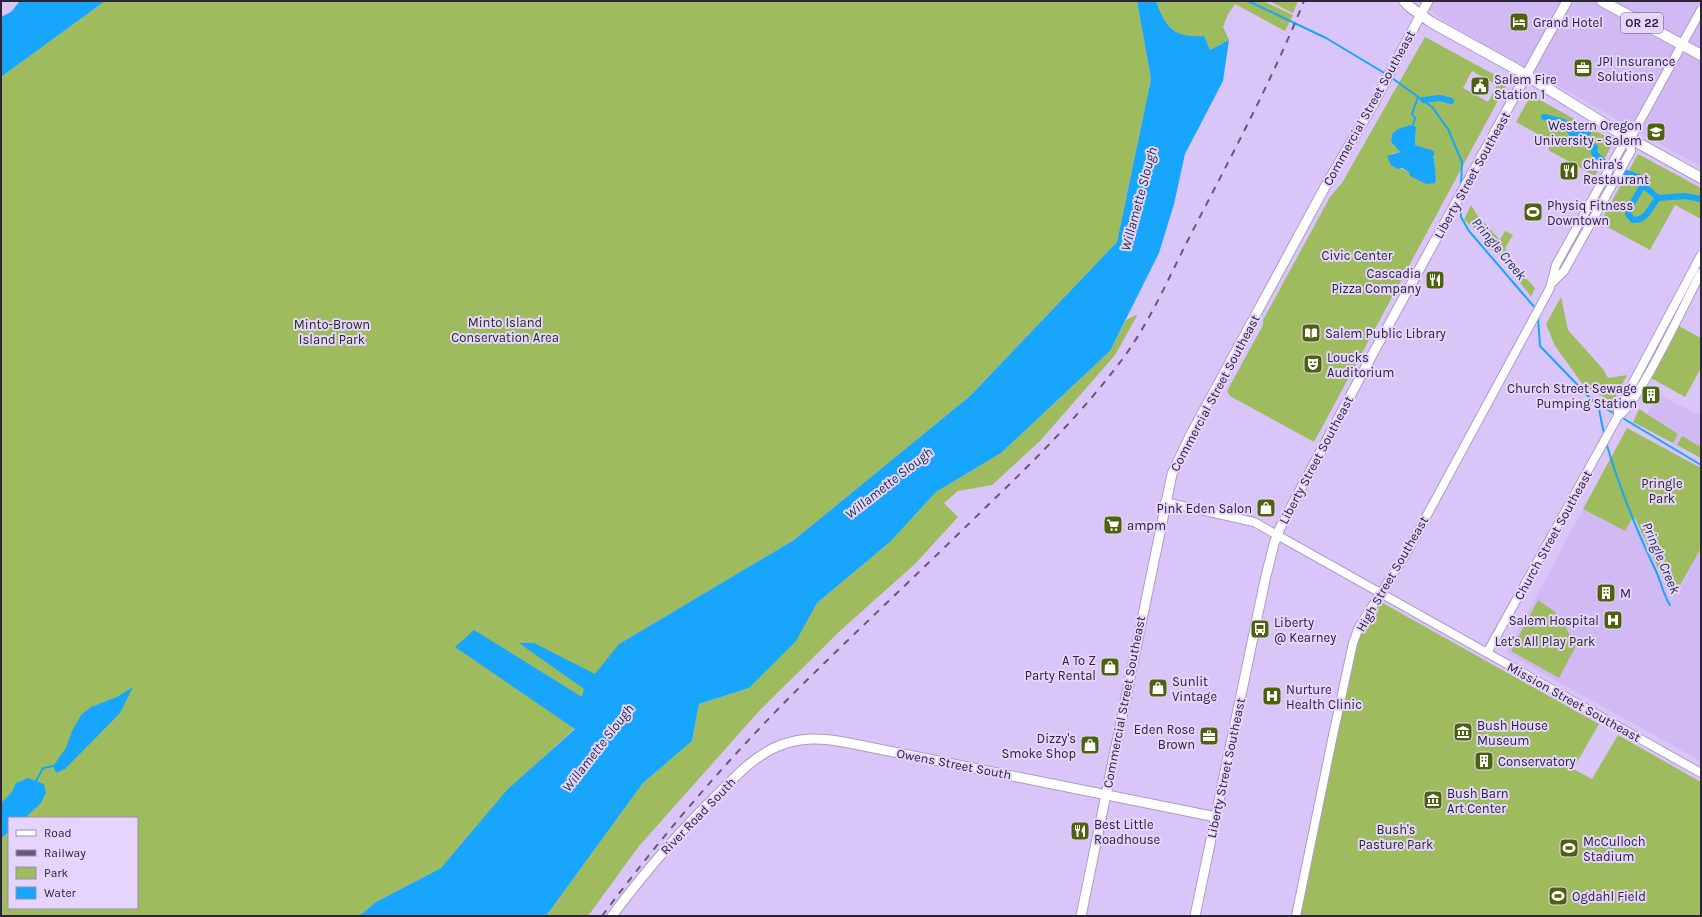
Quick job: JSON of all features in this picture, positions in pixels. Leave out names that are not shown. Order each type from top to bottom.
[{"type":"highway","name":"OR 22","points":[[1602,1],[1701,55]]},
{"type":"highway","points":[[1407,4],[1420,15],[1526,76],[1630,139],[1701,178]]},
{"type":"main road","name":"Commercial Street Southeast","points":[[1082,916],[1105,794],[1172,474],[1182,450],[1428,1]]},
{"type":"main road","name":"Liberty Street Southeast","points":[[1195,916],[1265,580],[1277,535],[1371,357],[1567,1]]},
{"type":"main road","points":[[1407,4],[1413,28]]},
{"type":"main road","name":"Owens Street South","points":[[802,739],[815,738],[844,742],[1216,817]]},
{"type":"main road","name":"River Road South","points":[[612,916],[676,837],[736,776],[768,751],[781,745],[802,739]]},
{"type":"street","name":"High Street Southeast","points":[[1296,916],[1353,643],[1359,627],[1406,554],[1553,282],[1564,271],[1631,151],[1630,139],[1701,10]]},
{"type":"street","name":"Church Street Southeast","points":[[1487,653],[1618,416],[1624,414],[1625,406],[1701,255]]},
{"type":"street","name":"Church Street Southeast","points":[[1625,406],[1642,387],[1701,273]]},
{"type":"street","name":"Mission Street Southeast","points":[[1165,502],[1248,520],[1701,773]]},
{"type":"shaded area","points":[[1418,1],[1701,1],[1701,167],[1449,24]]},
{"type":"shaded area","points":[[1658,394],[1701,416],[1701,458],[1641,426]]},
{"type":"shaded area","name":"Salem Hospital","points":[[1583,509],[1624,531],[1634,518],[1661,577],[1680,587],[1701,548],[1701,756],[1699,760],[1506,653]]},
{"type":"green space","name":"Minto-Brown Island Park","points":[[105,1],[1137,1],[1151,79],[1117,242],[970,396],[794,540],[619,644],[575,728],[507,791],[441,868],[376,902],[359,916],[1,916],[1,77]]},
{"type":"green space","points":[[1156,1],[1263,1],[1293,15],[1285,31],[1235,4],[1228,14],[1223,27],[1229,40],[1210,50],[1204,37],[1185,36],[1172,30],[1164,18]]},
{"type":"green space","points":[[1269,1],[1298,1],[1293,13]]},
{"type":"green space","name":"Civic Center","points":[[1425,37],[1508,82],[1314,442],[1230,396],[1227,391],[1263,325],[1263,320],[1330,197],[1342,183]],"holes":[[[1472,71],[1497,85],[1488,102],[1463,88]],[[1408,127],[1416,128],[1415,145],[1428,151],[1434,158],[1436,182],[1399,168],[1391,154],[1400,152],[1391,142],[1392,134]]]},
{"type":"green space","points":[[1531,95],[1614,141],[1595,176],[1548,150],[1552,142],[1516,122]]},
{"type":"green space","points":[[1638,154],[1701,188],[1701,219],[1675,205],[1650,250],[1600,223]]},
{"type":"green space","points":[[1471,205],[1477,215],[1500,240],[1505,231],[1513,235],[1505,248],[1514,265],[1535,288],[1531,297],[1499,255],[1490,249],[1474,228],[1464,220]]},
{"type":"green space","points":[[1561,297],[1568,330],[1603,369],[1608,378],[1627,375],[1613,402],[1584,386],[1555,346],[1546,324]]},
{"type":"green space","points":[[1138,314],[1115,355],[1040,441],[992,485],[958,491],[944,503],[958,517],[915,564],[842,629],[760,710],[639,846],[588,916],[546,916],[643,783],[692,741],[699,704],[749,688],[795,641],[817,603],[890,542],[936,492],[1001,453],[1110,351],[1126,320]]},
{"type":"green space","points":[[1677,325],[1701,338],[1701,368],[1685,397],[1651,378]]},
{"type":"green space","points":[[1639,409],[1678,434],[1673,443],[1633,422]]},
{"type":"green space","name":"Pringle Park","points":[[1627,428],[1701,468],[1701,548],[1679,587],[1662,577],[1635,518],[1631,520],[1625,531],[1583,509]]},
{"type":"green space","points":[[1682,436],[1701,447],[1701,458],[1677,445]]},
{"type":"green space","name":"Let's All Play Park","points":[[1538,600],[1554,611],[1564,622],[1568,632],[1577,644],[1559,678],[1511,651]]},
{"type":"green space","name":"Bush's Pasture Park","points":[[1381,602],[1599,724],[1573,769],[1592,779],[1618,735],[1701,782],[1701,916],[1299,916],[1356,644],[1366,620]]},
{"type":"water","points":[[20,1],[105,1],[1,77],[1,17],[11,12]]},
{"type":"water","name":"Willamette Slough","points":[[1137,1],[1156,1],[1164,18],[1172,29],[1185,35],[1204,36],[1210,50],[1229,40],[1223,81],[1185,154],[1174,204],[1159,253],[1110,351],[1001,453],[936,492],[890,542],[817,603],[796,641],[749,688],[699,704],[692,741],[643,783],[546,916],[359,916],[376,902],[441,868],[507,790],[575,729],[455,647],[474,630],[582,697],[584,689],[519,643],[534,643],[595,674],[619,644],[794,540],[970,396],[1117,242],[1151,79]]},
{"type":"water","points":[[1410,125],[1416,127],[1415,145],[1434,151],[1434,156],[1432,157],[1434,158],[1435,183],[1426,184],[1410,176],[1409,172],[1391,165],[1387,156],[1400,152],[1391,142],[1392,134],[1398,129]]},
{"type":"water","points":[[133,687],[120,713],[65,769],[56,773],[53,766],[66,748],[72,731],[81,715],[91,707],[117,697]]},
{"type":"water","points":[[28,778],[44,784],[46,793],[41,803],[26,817],[8,817],[8,833],[1,838],[1,803],[12,792],[16,783]]},
{"type":"waterway","name":"Pringle Creek","points":[[1248,1],[1326,38],[1386,74]]},
{"type":"waterway","name":"Pringle Creek","points":[[1392,78],[1432,107],[1448,129],[1462,162],[1461,185]]},
{"type":"waterway","points":[[1413,126],[1415,118],[1412,114],[1418,97]]},
{"type":"waterway","points":[[1423,100],[1440,98],[1451,101]]},
{"type":"waterway","points":[[1544,117],[1564,122],[1571,133],[1588,133]]},
{"type":"waterway","points":[[1595,147],[1594,153],[1605,163]]},
{"type":"waterway","points":[[1624,172],[1639,177],[1643,185],[1629,209],[1628,214],[1633,220],[1638,220],[1645,216],[1658,198],[1685,196],[1701,199]]},
{"type":"waterway","points":[[1643,185],[1658,198]]},
{"type":"waterway","name":"Pringle Creek","points":[[1460,203],[1461,217],[1469,231],[1536,309]]},
{"type":"waterway","name":"Pringle Creek","points":[[1538,317],[1540,346],[1594,402],[1615,414]]},
{"type":"waterway","name":"Pringle Creek","points":[[1598,404],[1604,434]]},
{"type":"waterway","points":[[1621,417],[1701,465]]},
{"type":"waterway","name":"Pringle Creek","points":[[1606,442],[1628,508],[1670,605]]},
{"type":"waterway","points":[[36,781],[43,768],[53,766]]},
{"type":"railway","points":[[602,916],[649,855],[699,795],[751,738],[805,682],[1039,455],[1106,381],[1131,347],[1166,285],[1264,91],[1304,1]]},
{"type":"place","name":"Grand Hotel","points":[[1519,22]]},
{"type":"place","name":"JPI Insurance Solutions","points":[[1583,68]]},
{"type":"place","name":"Salem Fire Station 1","points":[[1480,86]]},
{"type":"place","name":"Western Oregon University - Salem","points":[[1656,132]]},
{"type":"place","name":"Chira's Restaurant","points":[[1569,171]]},
{"type":"place","name":"Physiq Fitness Downtown","points":[[1533,212]]},
{"type":"place","name":"Cascadia Pizza Company","points":[[1435,280]]},
{"type":"place","name":"Salem Public Library","points":[[1311,333]]},
{"type":"place","name":"Loucks Auditorium","points":[[1313,364]]},
{"type":"place","name":"Church Street Sewage Pumping Station","points":[[1651,395]]},
{"type":"place","name":"Pink Eden Salon","points":[[1266,508]]},
{"type":"place","name":"ampm","points":[[1113,525]]},
{"type":"place","name":"M","points":[[1606,593]]},
{"type":"place","name":"Salem Hospital","points":[[1613,620]]},
{"type":"place","name":"Liberty @ Kearney","points":[[1260,629]]},
{"type":"place","name":"A To Z Party Rental","points":[[1110,667]]},
{"type":"place","name":"Sunlit Vintage","points":[[1158,688]]},
{"type":"place","name":"Nurture Health Clinic","points":[[1272,696]]},
{"type":"place","name":"Bush House Museum","points":[[1463,732]]},
{"type":"place","name":"Eden Rose Brown","points":[[1209,736]]},
{"type":"place","name":"Dizzy's Smoke Shop","points":[[1090,745]]},
{"type":"place","name":"Conservatory","points":[[1484,761]]},
{"type":"place","name":"Bush Barn Art Center","points":[[1433,800]]},
{"type":"place","name":"Best Little Roadhouse","points":[[1080,831]]},
{"type":"place","name":"McCulloch Stadium","points":[[1569,848]]},
{"type":"place","name":"Ogdahl Field","points":[[1558,896]]},
{"type":"park label","name":"Minto Island Conservation Area","points":[[505,330]]}]
